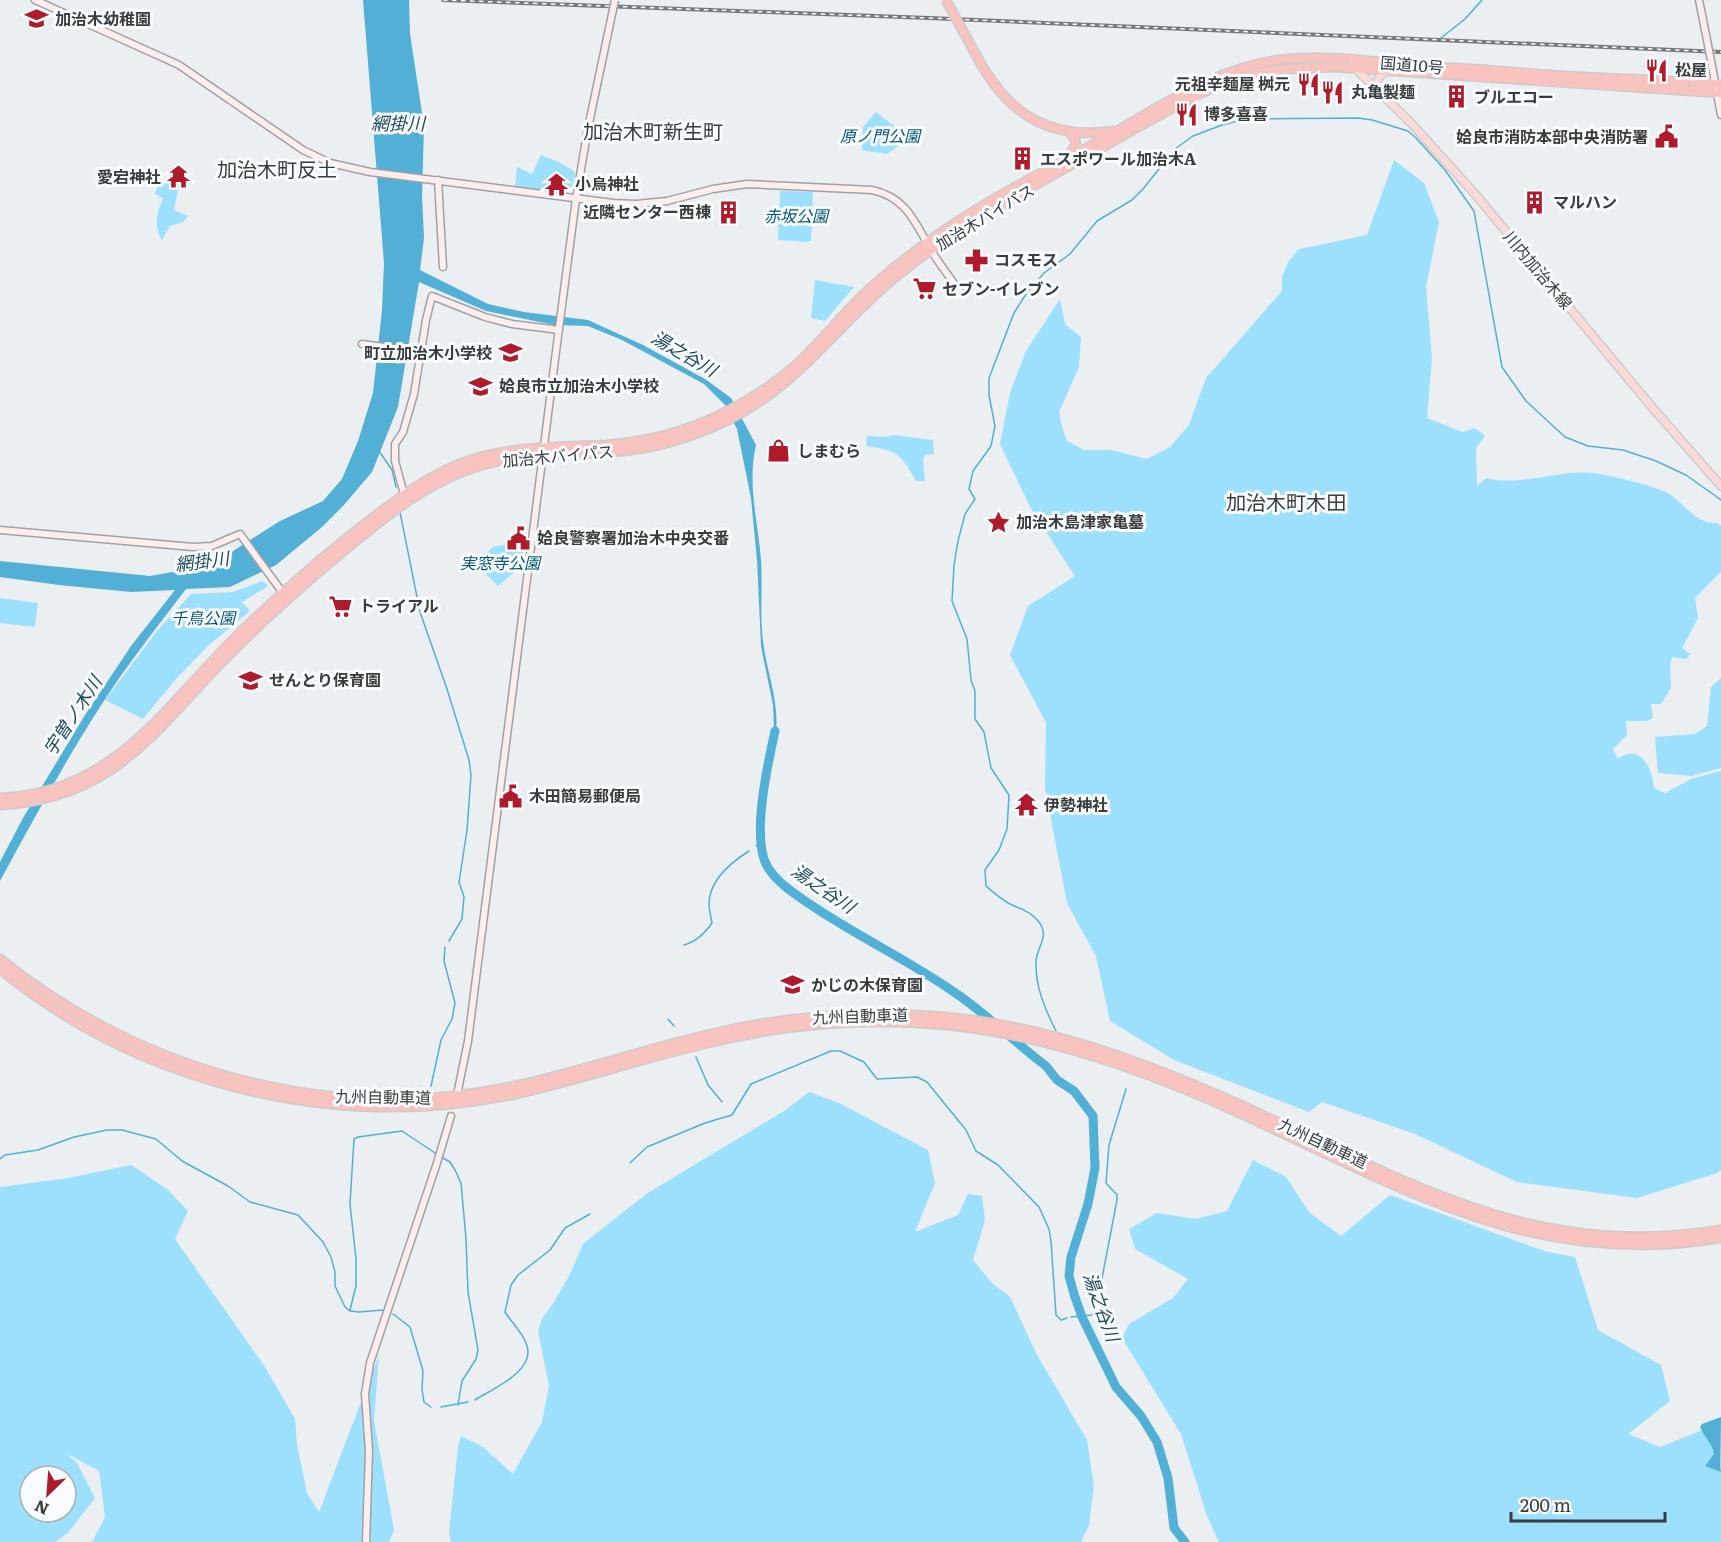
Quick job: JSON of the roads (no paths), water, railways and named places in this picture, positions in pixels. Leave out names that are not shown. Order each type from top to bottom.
[{"type":"highway","name":"国道10号","points":[[946,0],[994,86],[1010,103],[1041,124],[1070,133],[1090,134],[1136,128],[1220,85],[1255,74],[1300,68],[1356,69],[1719,89]]},
{"type":"highway","name":"国道10号","points":[[1119,130],[1182,94],[1222,75],[1280,60],[1348,60],[1719,89]]},
{"type":"highway","name":"加治木バイパス","points":[[929,246],[1136,128]]},
{"type":"highway","name":"加治木バイパス","points":[[1,802],[71,788],[96,780],[132,754],[285,596],[352,545],[405,500],[436,483],[472,468],[543,451],[610,452],[637,449],[688,436],[775,392],[804,368],[882,288],[956,223],[1119,130]]},
{"type":"highway","points":[[1057,165],[1076,147],[1076,142],[1070,133]]},
{"type":"highway","name":"九州自動車道","points":[[0,959],[46,994],[79,1015],[147,1049],[184,1064],[261,1085],[350,1098],[391,1100],[435,1098],[505,1088],[562,1075],[702,1036],[743,1027],[812,1017],[910,1014],[975,1020],[1010,1026],[1082,1044],[1171,1075],[1418,1187],[1473,1209],[1514,1221],[1555,1230],[1626,1238],[1657,1238],[1721,1230]]},
{"type":"highway","name":"九州自動車道","points":[[0,969],[75,1022],[144,1056],[201,1077],[259,1093],[301,1101],[350,1106],[436,1105],[506,1096],[573,1080],[704,1043],[814,1024],[910,1022],[983,1029],[1081,1051],[1168,1082],[1423,1198],[1511,1228],[1576,1242],[1606,1245],[1671,1244],[1721,1238]]},
{"type":"main road","name":"川内加治木線","points":[[1348,60],[1419,132],[1475,194],[1651,406],[1721,486]]},
{"type":"main road","points":[[1378,91],[1376,84],[1378,78],[1388,71]]},
{"type":"street","points":[[35,0],[179,65],[303,150],[330,163],[373,172],[613,203],[666,201],[712,189],[747,184],[872,190],[886,193],[899,201],[906,209],[958,290]]},
{"type":"street","points":[[458,1089],[468,1041],[576,200],[588,128],[615,0]]},
{"type":"street","points":[[1699,0],[1719,89],[1721,115]]},
{"type":"street","points":[[436,180],[443,267]]},
{"type":"street","points":[[405,500],[395,461],[395,444],[403,432],[411,404],[432,296],[485,317],[512,324],[559,329]]},
{"type":"street","points":[[366,344],[421,352]]},
{"type":"street","points":[[0,530],[193,546],[212,546],[240,534],[285,596]]},
{"type":"street","points":[[366,1542],[369,1451],[365,1394],[370,1363],[451,1116]]},
{"type":"water","name":"網掛川","points":[[363,0],[409,0],[410,34],[424,126],[422,196],[424,238],[420,270],[488,304],[524,312],[588,320],[643,345],[705,379],[731,398],[756,445],[753,488],[761,560],[763,637],[777,719],[774,743],[771,742],[774,728],[773,705],[761,646],[757,560],[751,498],[737,429],[725,405],[704,384],[622,340],[588,326],[554,325],[486,311],[419,282],[398,407],[372,472],[322,527],[276,565],[230,587],[186,589],[100,707],[61,771],[0,881],[0,862],[23,818],[85,715],[131,646],[175,590],[131,592],[0,577],[0,561],[150,576],[183,570],[233,551],[280,521],[323,501],[342,479],[358,441],[373,393],[382,310],[384,263]]},
{"type":"water","points":[[1721,1417],[1721,1472],[1705,1466],[1714,1454],[1700,1427],[1702,1424]]},
{"type":"waterway","points":[[1441,38],[1465,19],[1482,0]]},
{"type":"waterway","points":[[1056,1031],[1037,979],[1036,961],[1043,937],[1042,927],[1030,914],[1005,901],[986,886],[985,870],[999,850],[1007,829],[1009,795],[991,768],[984,732],[975,719],[975,691],[971,680],[967,639],[952,601],[954,565],[965,514],[975,499],[969,489],[973,471],[991,446],[995,426],[989,395],[989,378],[1014,313],[1028,291],[1044,273],[1070,254],[1097,221],[1132,200],[1175,149],[1193,136],[1246,119],[1358,118],[1408,131],[1445,170],[1474,211],[1502,367],[1526,401],[1565,437],[1588,446],[1623,450],[1656,461],[1686,475],[1721,500]]},
{"type":"waterway","points":[[379,451],[392,470],[396,487]]},
{"type":"waterway","points":[[400,512],[420,612],[447,689],[469,760],[471,775],[467,830],[459,882],[464,897],[462,919],[449,941]]},
{"type":"waterway","name":"湯之谷川","points":[[775,731],[765,780],[761,819],[762,853],[771,872],[787,888],[811,905],[937,980],[966,1001],[1046,1066],[1057,1080],[1074,1091],[1093,1116],[1095,1168],[1088,1204],[1071,1257],[1069,1276],[1082,1317],[1116,1387],[1141,1416],[1157,1442],[1168,1478],[1174,1528],[1185,1542]]},
{"type":"waterway","name":"湯之谷川","points":[[756,846],[761,844]]},
{"type":"waterway","points":[[684,945],[700,937],[712,923],[709,904],[713,887],[722,873],[749,851]]},
{"type":"waterway","points":[[431,1086],[441,1040],[452,1019],[455,1003],[444,961],[445,947]]},
{"type":"waterway","points":[[668,1019],[674,1026]]},
{"type":"waterway","points":[[630,1163],[647,1147],[705,1123],[732,1115],[751,1084],[831,1051],[840,1051],[864,1062],[877,1079],[917,1077],[927,1082],[966,1130],[976,1151],[998,1165],[1039,1207],[1049,1229],[1051,1241],[1056,1315],[1061,1320],[1067,1318]]},
{"type":"waterway","points":[[696,1057],[708,1085],[722,1102]]},
{"type":"waterway","points":[[1071,1317],[1092,1315],[1098,1299],[1117,1200],[1117,1195],[1106,1183],[1109,1145],[1126,1089]]},
{"type":"waterway","points":[[0,1159],[5,1155],[38,1150],[74,1137],[107,1130],[122,1130],[156,1139],[182,1161],[228,1186],[250,1202],[298,1215],[323,1242],[331,1257],[335,1272],[335,1286],[345,1307],[350,1311],[359,1312],[383,1310]]},
{"type":"waterway","points":[[350,1310],[356,1286],[356,1259],[350,1204],[354,1139],[402,1131],[435,1153]]},
{"type":"waterway","points":[[443,1158],[450,1162],[461,1183],[468,1292],[478,1350],[476,1359],[462,1381],[458,1405]]},
{"type":"waterway","points":[[475,1400],[503,1384],[526,1362],[528,1353],[526,1343],[505,1312],[511,1285],[518,1275],[550,1250],[565,1228],[590,1214]]},
{"type":"waterway","points":[[393,1314],[410,1327],[423,1371],[424,1402],[431,1407]]},
{"type":"waterway","points":[[441,1407],[468,1402]]},
{"type":"railway","points":[[443,0],[1721,52]]},
{"type":"place","name":"加治木幼稚園","points":[[37,19]]},
{"type":"place","name":"松屋","points":[[1657,70]]},
{"type":"place","name":"元祖辛麺屋 桝元","points":[[1308,84]]},
{"type":"place","name":"丸亀製麺","points":[[1333,92]]},
{"type":"place","name":"ブルエコー","points":[[1456,97]]},
{"type":"place","name":"博多喜喜","points":[[1186,114]]},
{"type":"place","name":"姶良市消防本部中央消防署","points":[[1666,137]]},
{"type":"place","name":"エスポワール加治木A","points":[[1022,159]]},
{"type":"place","name":"愛宕神社","points":[[179,177]]},
{"type":"place","name":"小烏神社","points":[[557,184]]},
{"type":"place","name":"マルハン","points":[[1535,202]]},
{"type":"place","name":"近隣センター西棟","points":[[729,212]]},
{"type":"place","name":"コスモス","points":[[976,260]]},
{"type":"place","name":"セブン-イレブン","points":[[924,289]]},
{"type":"place","name":"町立加治木小学校","points":[[510,353]]},
{"type":"place","name":"姶良市立加治木小学校","points":[[481,386]]},
{"type":"place","name":"しまむら","points":[[779,451]]},
{"type":"place","name":"加治木島津家亀墓","points":[[998,522]]},
{"type":"place","name":"姶良警察署加治木中央交番","points":[[519,538]]},
{"type":"place","name":"トライアル","points":[[341,606]]},
{"type":"place","name":"せんとり保育園","points":[[251,680]]},
{"type":"place","name":"木田簡易郵便局","points":[[511,796]]},
{"type":"place","name":"伊勢神社","points":[[1026,805]]},
{"type":"place","name":"かじの木保育園","points":[[793,985]]},
{"type":"district","name":"加治木町新生町","points":[[653,132]]},
{"type":"district","name":"加治木町反土","points":[[277,170]]},
{"type":"district","name":"加治木町木田","points":[[1286,503]]},
{"type":"park label","name":"原ノ門公園","points":[[880,136]]},
{"type":"park label","name":"赤坂公園","points":[[796,216]]},
{"type":"park label","name":"実窓寺公園","points":[[500,563]]},
{"type":"park label","name":"千鳥公園","points":[[203,618]]},
{"type":"water label","name":"宇曽ノ木川","points":[[73,716]]}]
